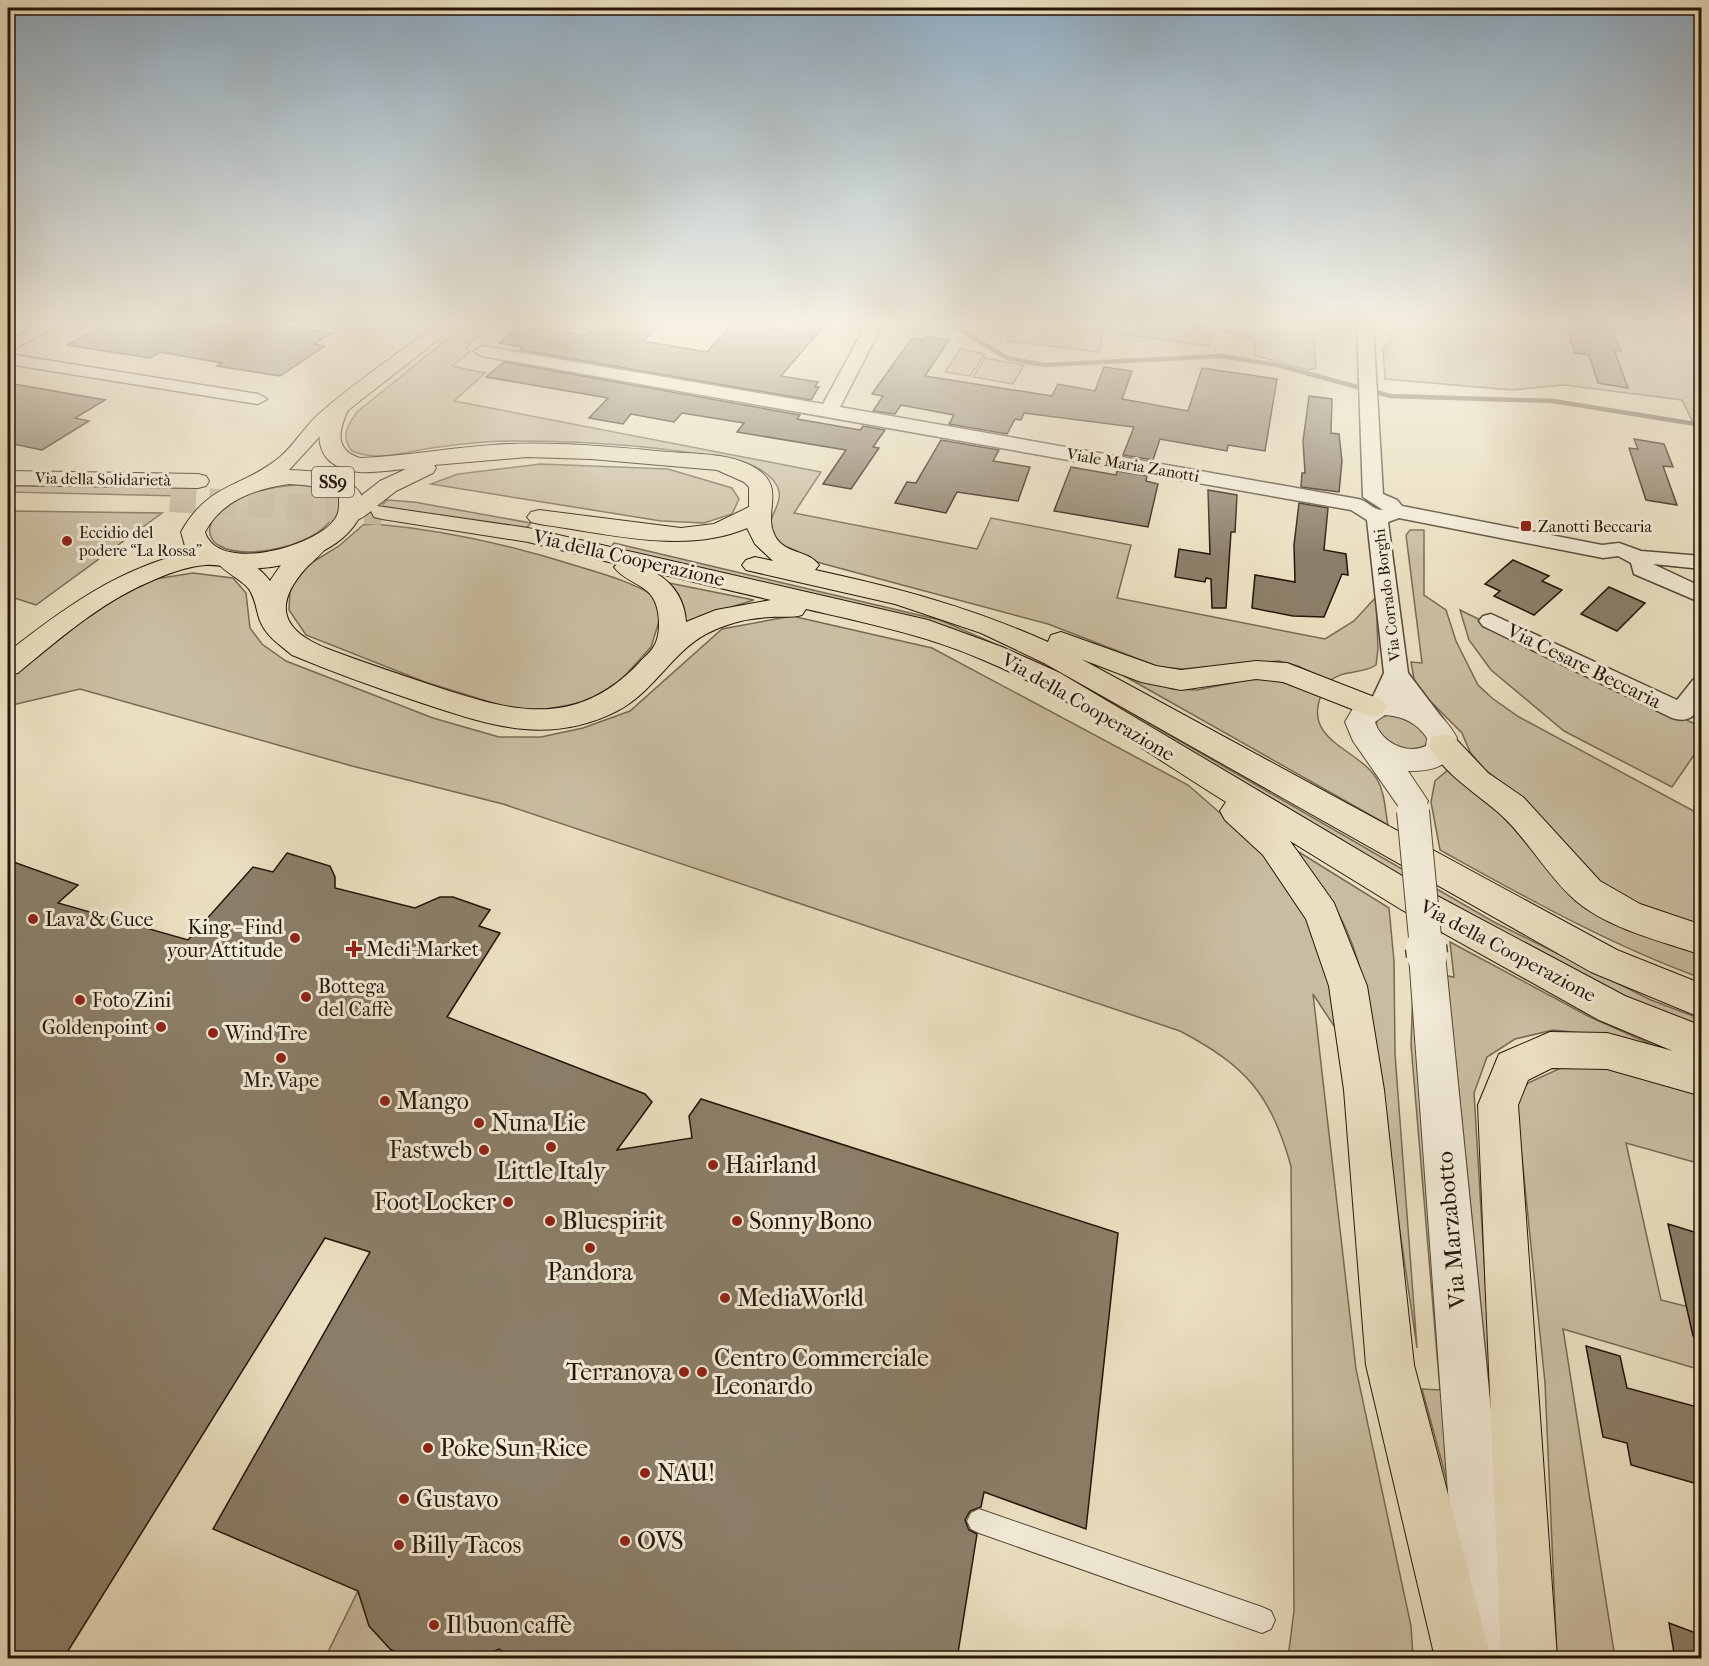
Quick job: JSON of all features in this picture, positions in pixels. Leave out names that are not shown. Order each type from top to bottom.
[{"type":"main road","name":"SS9","points":[[8,651],[76,599],[172,543],[220,500],[288,461],[314,430],[346,403]]},
{"type":"main road","points":[[339,408],[333,418],[329,446],[333,455],[358,465],[383,465],[527,450],[597,453],[719,465],[737,469],[753,477],[763,488],[764,500],[759,511],[758,523],[764,541],[773,551],[837,578],[906,599],[1000,621],[1151,675],[1181,680],[1256,670],[1287,673],[1377,706]]},
{"type":"main road","name":"SS9","points":[[314,430],[309,452],[314,465],[328,480]]},
{"type":"main road","points":[[328,480],[369,478],[423,469],[476,455]]},
{"type":"main road","points":[[351,515],[388,486],[423,469]]},
{"type":"main road","name":"SS9","points":[[8,666],[90,603],[117,587],[160,569],[221,559],[255,561],[283,556],[317,544],[338,530],[351,515],[353,504],[351,495],[343,487],[328,480],[296,477],[246,487]]},
{"type":"main road","name":"Via della Solidarietà","points":[[8,478],[198,481]]},
{"type":"main road","name":"Via della Solidarietà","points":[[8,496],[170,499]]},
{"type":"main road","name":"Via della Cooperazione","points":[[391,503],[534,526],[906,599],[991,627],[1054,656],[1604,961],[1701,1001]]},
{"type":"main road","points":[[534,526],[681,535],[729,528],[759,511]]},
{"type":"main road","points":[[201,516],[196,524],[194,540],[197,546],[258,583],[271,606],[273,620],[280,632],[302,650],[488,715],[521,720],[564,716],[605,704],[642,679],[668,649],[701,625],[726,614],[750,609],[783,608],[835,613],[928,629]]},
{"type":"main road","points":[[534,526],[649,578],[664,591],[673,609],[674,625],[668,649]]},
{"type":"main road","name":"Via della Cooperazione","points":[[534,526],[928,629],[992,652],[1050,680],[1424,906],[1612,1008],[1701,1044]]},
{"type":"main road","points":[[271,606],[290,568],[317,544]]},
{"type":"main road","points":[[1434,742],[1477,781],[1512,806],[1587,891],[1628,914],[1701,940]]},
{"type":"main road","points":[[1158,747],[1275,846],[1322,913],[1348,986],[1364,1090],[1390,1365],[1463,1659]]},
{"type":"main road","points":[[1529,1659],[1498,1105],[1513,1068],[1550,1050],[1607,1051],[1701,1077]]},
{"type":"street","name":"Viale Maria Zanotti","points":[[786,403],[1375,507],[1603,552],[1602,558],[1616,568],[1633,571],[1639,563],[1666,558],[1701,563]]},
{"type":"street","points":[[829,410],[833,403]]},
{"type":"street","name":"Via Corrado Borghi","points":[[1369,403],[1375,507],[1396,673],[1415,703],[1434,742]]},
{"type":"street","points":[[1639,563],[1701,596]]},
{"type":"street","name":"Via Cesare Beccaria","points":[[1491,621],[1681,712],[1701,686]]},
{"type":"street","name":"Via Corrado Borghi","points":[[1377,706],[1396,673]]},
{"type":"street","points":[[1370,744],[1396,758],[1434,742],[1409,709],[1377,706],[1359,718],[1359,726],[1370,744],[1412,806]]},
{"type":"street","name":"Via Marzabotto","points":[[1434,742],[1412,806],[1488,1659]]},
{"type":"lane","points":[[979,1521],[1262,1620]]},
{"type":"shaded area","points":[[368,403],[463,403],[821,472],[794,513],[977,549],[991,518],[1131,545],[1117,598],[1325,639],[1354,621],[1376,597],[1378,649],[1376,665],[1335,677],[1330,681],[1298,666],[1279,661],[1183,669],[1159,667],[1048,624],[824,564],[792,553],[776,541],[771,532],[770,524],[778,502],[777,485],[763,471],[752,465],[657,448],[571,442],[483,442],[372,456],[352,451],[346,440],[349,425],[358,411]]},
{"type":"shaded area","points":[[1683,403],[1701,403],[1701,424],[1693,422]]},
{"type":"shaded area","points":[[541,464],[668,469],[732,488],[739,499],[732,514],[704,523],[661,521],[431,484],[458,474]]},
{"type":"shaded area","points":[[301,485],[326,492],[335,500],[335,512],[328,523],[317,533],[284,547],[266,551],[232,550],[215,543],[210,527],[215,516],[223,507],[248,494],[262,490]]},
{"type":"shaded area","points":[[8,486],[195,486],[181,496],[8,492]]},
{"type":"shaded area","points":[[387,500],[414,502],[531,523],[525,529],[381,506]]},
{"type":"shaded area","points":[[8,511],[162,513],[36,605],[8,596]]},
{"type":"shaded area","points":[[375,524],[452,534],[502,545],[552,558],[635,586],[653,595],[661,615],[651,647],[611,691],[585,702],[547,709],[526,710],[503,706],[425,682],[306,635],[289,610],[290,588],[295,573],[339,546],[363,525]]},
{"type":"shaded area","points":[[1410,530],[1424,530],[1424,595],[1446,610],[1456,641],[1478,685],[1519,717],[1701,815],[1701,926],[1629,900],[1596,878],[1525,800],[1484,769],[1470,752],[1462,733],[1421,692],[1414,679],[1411,662],[1422,663],[1406,535]]},
{"type":"shaded area","points":[[614,543],[940,620],[1060,672],[1494,922],[1651,1000],[1701,1019],[1701,1029],[1650,1010],[1490,930],[990,647],[610,548]]},
{"type":"shaded area","points":[[193,573],[233,578],[246,593],[250,628],[262,644],[286,661],[433,718],[499,737],[541,737],[583,728],[630,711],[722,629],[792,616],[932,648],[1188,785],[1258,846],[1308,915],[1331,981],[1338,1032],[1313,994],[1356,1369],[1411,1626],[1413,1658],[1288,1658],[1294,1611],[1291,1166],[1274,1119],[1264,1100],[1239,1070],[1203,1044],[1180,1031],[503,804],[352,766],[80,689],[8,706],[8,677],[113,597],[155,579]]},
{"type":"shaded area","points":[[664,582],[754,600],[712,613],[682,628]]},
{"type":"shaded area","points":[[1460,610],[1701,727],[1701,745],[1672,787],[1564,731],[1491,670],[1469,640]]},
{"type":"shaded area","points":[[1119,673],[1173,689],[1197,690],[1257,678],[1274,680],[1322,693],[1318,709],[1319,722],[1334,742],[1368,768],[1377,779],[1383,796],[1388,825]]},
{"type":"shaded area","points":[[1395,714],[1419,723],[1428,740],[1426,745],[1418,749],[1403,749],[1385,738],[1375,726],[1376,723],[1382,717]]},
{"type":"shaded area","points":[[1449,769],[1504,813],[1555,875],[1701,952],[1701,978],[1601,935],[1440,850],[1431,802],[1435,781]]},
{"type":"shaded area","points":[[1294,849],[1389,908],[1394,961],[1395,1054],[1417,1348],[1364,985],[1359,964],[1338,912]]},
{"type":"shaded area","points":[[1450,942],[1590,1017],[1671,1053],[1600,1035],[1553,1030],[1515,1039],[1487,1057],[1474,1093],[1495,1443],[1447,976],[1454,977]]},
{"type":"shaded area","points":[[1414,960],[1463,1540],[1422,1389],[1440,1390],[1411,1045]]},
{"type":"shaded area","points":[[1563,1067],[1611,1069],[1701,1095],[1701,1164],[1626,1143],[1661,1300],[1701,1310],[1701,1370],[1563,1329],[1615,1658],[1557,1658],[1545,1383],[1516,1099],[1528,1083]]},
{"type":"shaded area","points":[[358,1591],[375,1630],[396,1652],[407,1658],[325,1658]]},
{"type":"building","points":[[8,403],[100,403],[75,418],[89,421],[42,450],[8,443]]},
{"type":"building","points":[[603,403],[732,403],[800,415],[797,419],[860,430],[863,426],[885,430],[873,447],[879,448],[851,489],[823,484],[846,450],[737,432],[744,423],[682,413],[674,422],[631,414],[623,424],[589,418]]},
{"type":"building","points":[[879,403],[1143,403],[1188,411],[1191,403],[1273,403],[1265,451],[1228,445],[1227,451],[1160,439],[1153,460],[1123,455],[1134,427],[1024,413],[1021,420],[1015,419],[1007,434],[949,424],[954,415],[901,405],[895,414],[873,411]]},
{"type":"building","points":[[1308,403],[1332,403],[1331,433],[1339,434],[1342,461],[1339,492],[1301,487],[1302,473],[1305,473],[1303,441]]},
{"type":"building","points":[[1634,439],[1664,444],[1673,467],[1663,466],[1677,505],[1646,500],[1629,448],[1638,449]]},
{"type":"building","points":[[941,440],[999,450],[993,461],[1030,467],[1018,501],[957,492],[946,513],[895,503],[907,482],[916,483]]},
{"type":"building","points":[[1071,467],[1116,475],[1117,471],[1147,476],[1146,481],[1158,484],[1148,527],[1054,511]]},
{"type":"building","points":[[1208,490],[1237,495],[1235,532],[1231,532],[1226,608],[1212,608],[1211,579],[1206,578],[1205,582],[1175,577],[1179,549],[1210,554]]},
{"type":"building","points":[[1299,503],[1328,508],[1324,550],[1346,554],[1348,575],[1342,574],[1324,617],[1293,616],[1252,608],[1255,575],[1295,582],[1294,545]]},
{"type":"building","points":[[1513,560],[1549,576],[1542,581],[1562,590],[1534,615],[1494,596],[1500,591],[1485,584]]},
{"type":"building","points":[[1609,587],[1645,603],[1617,631],[1581,614]]},
{"type":"building","name":"Centro Commerciale Leonardo","points":[[287,853],[330,866],[335,877],[335,888],[415,908],[440,897],[453,897],[490,910],[479,926],[500,933],[447,1017],[645,1094],[652,1102],[617,1150],[692,1138],[689,1116],[701,1099],[1118,1233],[1086,1529],[984,1492],[981,1507],[970,1511],[965,1520],[969,1530],[977,1534],[957,1659],[518,1659],[499,1649],[477,1659],[407,1659],[390,1649],[369,1626],[358,1591],[213,1529],[370,1252],[325,1238],[63,1659],[8,1659],[8,860],[78,885],[58,903],[188,940],[253,867],[273,872]]},
{"type":"building","points":[[1668,1224],[1701,1234],[1701,1335],[1693,1336]]},
{"type":"building","points":[[1586,1346],[1620,1356],[1627,1388],[1701,1408],[1701,1485],[1631,1465],[1627,1443],[1603,1437]]},
{"type":"building","points":[[1669,1623],[1701,1635],[1701,1659],[1675,1659]]},
{"type":"waterway","points":[[1564,403],[1702,425]]},
{"type":"tunnel","points":[[170,499],[382,512]]},
{"type":"place","name":"Zanotti Beccaria","points":[[1526,526]]},
{"type":"place","name":"Eccidio del podere “La Rossa”","points":[[67,541]]},
{"type":"place","name":"Lava & Cuce","points":[[33,919]]},
{"type":"place","name":"King - Find your Attitude","points":[[295,938]]},
{"type":"place","name":"Medi-Market","points":[[354,949]]},
{"type":"place","name":"Bottega del Caffè","points":[[306,997]]},
{"type":"place","name":"Foto Zini","points":[[80,1000]]},
{"type":"place","name":"Goldenpoint","points":[[161,1027]]},
{"type":"place","name":"Wind Tre","points":[[213,1033]]},
{"type":"place","name":"Mr. Vape","points":[[281,1058]]},
{"type":"place","name":"Mango","points":[[385,1101]]},
{"type":"place","name":"Nuna Lie","points":[[479,1123]]},
{"type":"place","name":"Little Italy","points":[[551,1147]]},
{"type":"place","name":"Fastweb","points":[[484,1150]]},
{"type":"place","name":"Hairland","points":[[713,1165]]},
{"type":"place","name":"Foot Locker","points":[[508,1202]]},
{"type":"place","name":"Bluespirit","points":[[550,1221]]},
{"type":"place","name":"Sonny Bono","points":[[737,1221]]},
{"type":"place","name":"Pandora","points":[[590,1248]]},
{"type":"place","name":"MediaWorld","points":[[725,1298]]},
{"type":"place","name":"Terranova","points":[[684,1372]]},
{"type":"place","name":"Centro Commerciale Leonardo","points":[[702,1372]]},
{"type":"place","name":"Poke Sun-Rice","points":[[428,1448]]},
{"type":"place","name":"NAU!","points":[[645,1473]]},
{"type":"place","name":"Gustavo","points":[[404,1499]]},
{"type":"place","name":"OVS","points":[[625,1541]]},
{"type":"place","name":"Billy Tacos","points":[[399,1545]]},
{"type":"place","name":"Il buon caffè","points":[[434,1625]]}]
